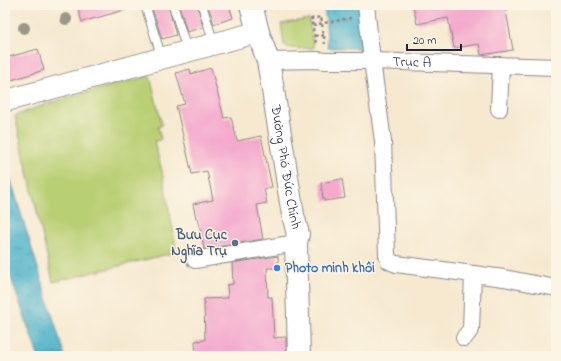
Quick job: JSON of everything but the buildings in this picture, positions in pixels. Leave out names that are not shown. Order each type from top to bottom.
[{"type":"main road","name":"Đường Phó Đức Chính","points":[[251,5],[268,61],[274,90],[293,215],[298,234],[296,243],[299,356]]},
{"type":"street","points":[[366,5],[383,141],[387,256],[389,261],[396,264],[504,278],[556,288]]},
{"type":"street","points":[[5,101],[258,32]]},
{"type":"street","name":"Trục A","points":[[268,61],[372,61],[556,67]]},
{"type":"street","points":[[499,108],[501,66]]},
{"type":"street","points":[[195,260],[296,243]]},
{"type":"street","points":[[464,338],[471,329],[473,274]]},
{"type":"lane","points":[[145,5],[162,59]]},
{"type":"lane","points":[[173,5],[188,52]]},
{"type":"lane","points":[[202,5],[215,44]]},
{"type":"path","points":[[317,60],[312,19],[321,17],[324,23]]},
{"type":"path","points":[[313,25],[351,18]]},
{"type":"path","points":[[315,36],[324,35]]},
{"type":"green space","points":[[309,19],[314,48],[294,49],[284,45],[281,24]]},
{"type":"green space","points":[[150,76],[162,125],[158,127],[161,139],[154,142],[162,171],[177,252],[53,282],[15,116],[64,99]]},
{"type":"water","points":[[324,5],[363,5],[365,39],[361,48],[328,48]]},
{"type":"water","points":[[5,161],[65,356],[38,356],[5,261]]},
{"type":"place","name":"Bưu Cục Nghĩa Trụ","points":[[235,243]]},
{"type":"place","name":"Photo minh khôi","points":[[277,268]]}]
